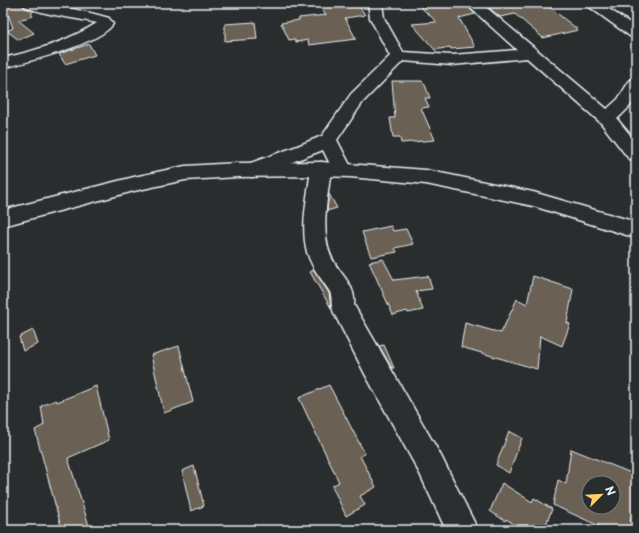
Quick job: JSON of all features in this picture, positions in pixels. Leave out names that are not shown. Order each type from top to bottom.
[{"type":"street","points":[[3,63],[50,50],[93,33],[106,24],[104,21],[96,18],[49,10],[28,3]]},
{"type":"street","points":[[375,3],[377,18],[395,53],[399,56],[452,60],[531,54]]},
{"type":"street","points":[[472,3],[607,119],[636,154]]},
{"type":"street","points":[[591,3],[636,34]]},
{"type":"street","points":[[252,170],[302,152],[328,140],[357,98],[399,56]]},
{"type":"street","points":[[607,119],[624,103],[636,84]]},
{"type":"street","points":[[328,140],[332,169],[314,233],[318,252],[330,276],[339,284],[344,295],[342,306],[361,343],[434,472],[454,518],[462,530]]},
{"type":"street","points":[[3,218],[170,176],[252,170],[332,169],[426,177],[533,199],[636,230]]},
{"type":"building","points":[[4,3],[20,3],[25,8],[34,11],[31,13],[33,16],[18,20],[34,33],[19,40],[7,31],[13,28]]},
{"type":"building","points":[[316,3],[357,3],[365,15],[345,18],[356,39],[309,45],[308,40],[296,42],[294,39],[289,40],[281,23],[299,20],[299,18],[326,15]]},
{"type":"building","points":[[416,3],[464,3],[475,14],[459,18],[475,47],[451,49],[450,47],[435,50],[412,24],[437,22]]},
{"type":"building","points":[[483,3],[537,3],[538,7],[547,5],[578,30],[543,38],[515,14],[500,17]]},
{"type":"building","points":[[255,22],[257,39],[225,41],[225,24]]},
{"type":"building","points":[[89,44],[95,55],[65,64],[59,54]]},
{"type":"building","points":[[392,81],[422,81],[425,85],[430,98],[425,98],[429,107],[421,108],[435,140],[401,143],[400,137],[393,137],[390,118],[395,118]]},
{"type":"building","points":[[329,194],[337,208],[327,211],[328,200]]},
{"type":"building","points":[[391,226],[393,231],[406,229],[413,244],[395,248],[397,252],[371,257],[362,232]]},
{"type":"building","points":[[383,259],[394,280],[428,276],[432,289],[416,291],[423,310],[408,313],[407,311],[393,315],[369,262]]},
{"type":"building","points":[[314,270],[329,293],[331,308],[310,272]]},
{"type":"building","points":[[533,276],[573,289],[567,323],[570,324],[562,346],[540,336],[537,369],[461,347],[465,323],[501,333],[517,299],[527,304]]},
{"type":"building","points":[[33,330],[38,344],[23,351],[19,337]]},
{"type":"building","points":[[384,345],[394,368],[392,368],[379,346]]},
{"type":"building","points":[[179,346],[193,402],[164,413],[151,355]]},
{"type":"building","points":[[329,385],[365,454],[360,456],[376,487],[360,496],[365,505],[346,516],[332,486],[339,482],[299,398]]},
{"type":"building","points":[[96,386],[109,440],[68,458],[89,526],[83,530],[62,530],[35,430],[44,425],[41,406],[56,400],[57,402]]},
{"type":"building","points":[[509,431],[522,438],[509,473],[496,465]]},
{"type":"building","points":[[571,449],[636,475],[636,519],[631,516],[630,530],[608,530],[553,505],[558,480],[566,484]]},
{"type":"building","points":[[194,466],[204,506],[191,511],[182,471]]},
{"type":"building","points":[[502,483],[532,502],[534,498],[552,509],[544,530],[524,530],[506,519],[505,521],[490,511]]}]
